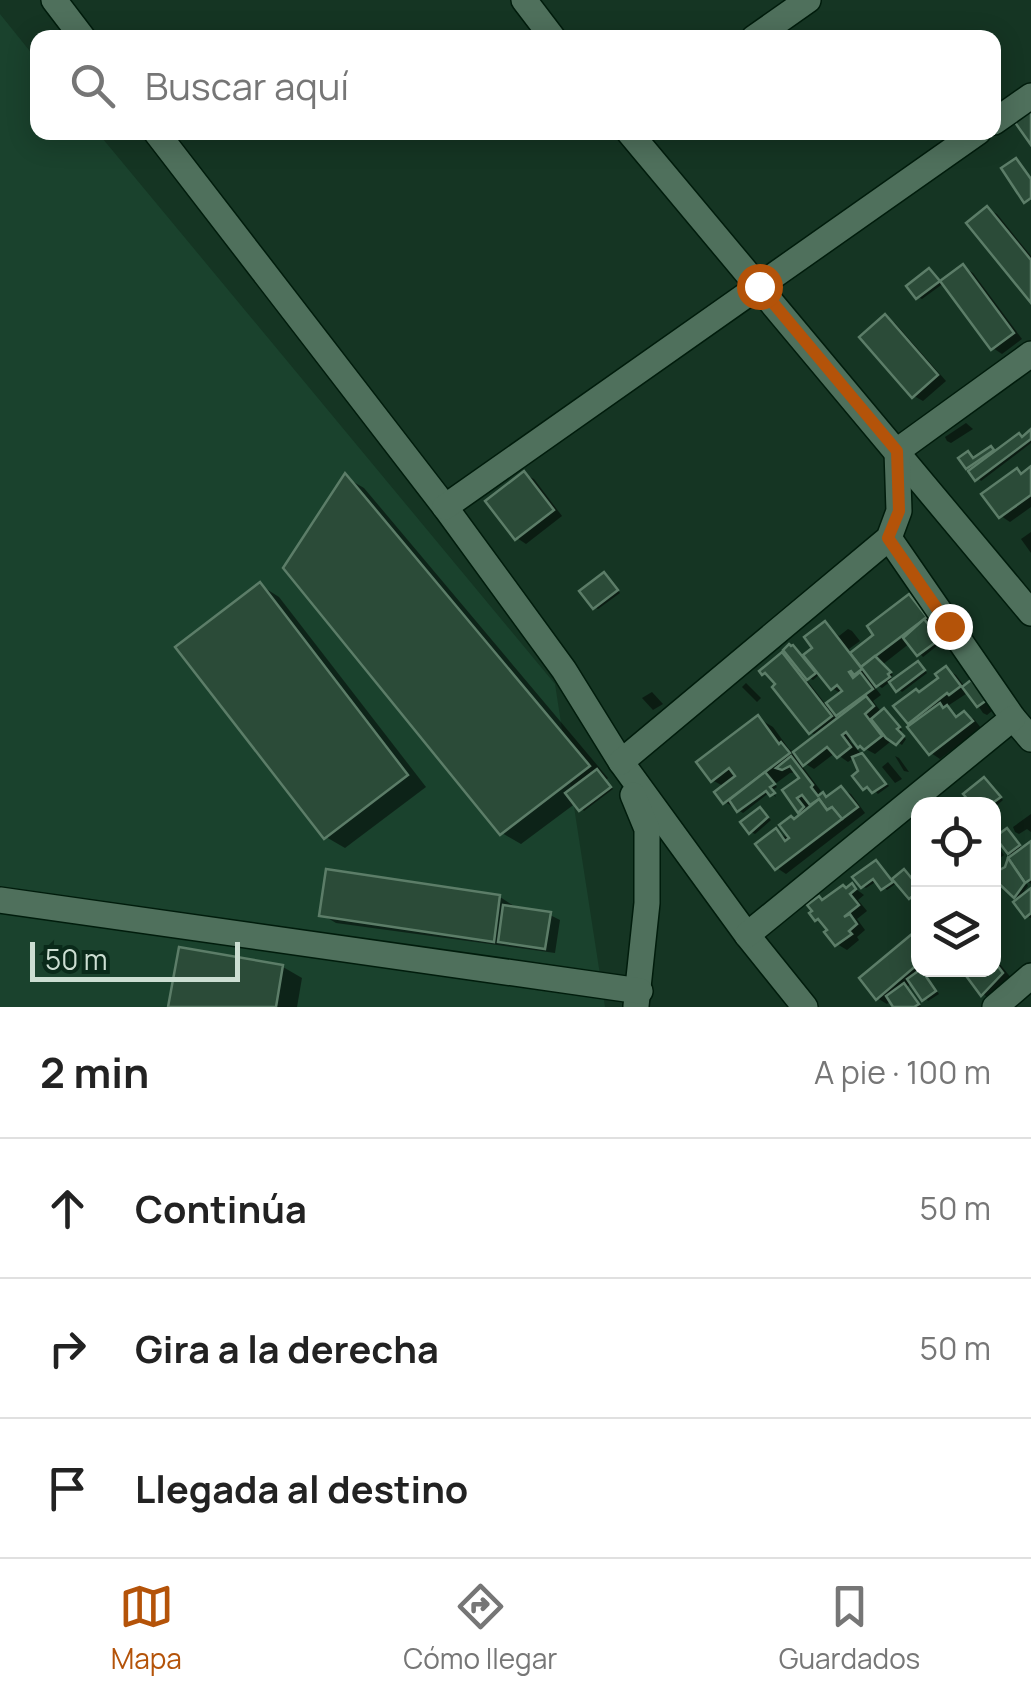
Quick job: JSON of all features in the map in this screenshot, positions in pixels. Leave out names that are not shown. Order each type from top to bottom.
[{"type":"street","points":[[54,0],[76,30]]},
{"type":"street","points":[[524,0],[547,30]]},
{"type":"street","points":[[763,30],[794,4]]},
{"type":"street","points":[[1001,117],[1031,96]]},
{"type":"street","points":[[162,140],[445,507],[564,670],[621,762],[747,935],[805,1007]]},
{"type":"street","points":[[636,140],[1031,613]]},
{"type":"street","points":[[445,507],[967,140]]},
{"type":"street","points":[[897,451],[1031,354]]},
{"type":"street","points":[[621,762],[888,538],[899,511],[897,451]]},
{"type":"street","points":[[888,538],[1013,718],[1031,738]]},
{"type":"street","points":[[747,935],[1013,718]]},
{"type":"street","points":[[0,900],[638,999],[647,903],[647,829],[621,762]]},
{"type":"street","points":[[995,1007],[1031,976]]},
{"type":"shaded area","points":[[0,14],[30,51],[30,140],[104,140],[555,684],[605,1007],[0,1007]]},
{"type":"building","points":[[1031,108],[1031,145],[1014,121]]},
{"type":"building","points":[[1016,158],[1031,179],[1031,198],[1024,203],[1001,168]]},
{"type":"building","points":[[987,206],[1031,260],[1031,303],[966,223]]},
{"type":"building","points":[[963,264],[1014,333],[991,350],[940,281]]},
{"type":"building","points":[[929,268],[940,281],[916,299],[906,286]]},
{"type":"building","points":[[885,314],[938,375],[912,398],[859,337]]},
{"type":"building","points":[[1031,429],[1031,439],[975,481],[968,471],[1019,433],[1022,437]]},
{"type":"building","points":[[991,446],[994,450],[966,469],[958,458],[968,451],[973,458]]},
{"type":"building","points":[[1031,466],[1031,495],[999,518],[981,494],[1017,468],[1021,474]]},
{"type":"building","points":[[524,471],[554,510],[515,540],[485,501]]},
{"type":"building","points":[[345,473],[590,766],[500,835],[283,568]]},
{"type":"building","points":[[604,572],[618,590],[593,609],[579,591]]},
{"type":"building","points":[[260,582],[408,775],[324,839],[175,647]]},
{"type":"building","points":[[909,594],[927,617],[861,667],[850,653],[873,635],[867,626]]},
{"type":"building","points":[[924,619],[940,639],[917,656],[903,638]]},
{"type":"building","points":[[825,621],[862,669],[854,675],[849,672],[853,678],[860,672],[873,689],[836,716],[826,703],[842,691],[837,685],[831,690],[803,655],[812,648],[804,637]]},
{"type":"building","points":[[789,644],[816,673],[807,680],[783,650]]},
{"type":"building","points":[[782,652],[832,716],[809,734],[772,687],[775,684],[759,671]]},
{"type":"building","points":[[875,656],[891,672],[876,687],[861,667]]},
{"type":"building","points":[[918,661],[925,670],[896,692],[889,682]]},
{"type":"building","points":[[946,666],[961,686],[908,724],[893,706],[938,678],[935,674]]},
{"type":"building","points":[[971,680],[987,700],[977,707],[962,687]]},
{"type":"building","points":[[866,696],[874,706],[865,714],[882,736],[864,750],[846,732],[842,735],[851,747],[837,758],[827,747],[803,766],[793,752]]},
{"type":"building","points":[[940,703],[943,708],[947,705],[956,717],[964,711],[973,721],[929,755],[907,727]]},
{"type":"building","points":[[884,708],[904,736],[896,745],[871,719]]},
{"type":"building","points":[[758,715],[790,753],[723,804],[714,792],[735,776],[729,768],[711,782],[696,762]]},
{"type":"building","points":[[862,753],[886,784],[872,793],[867,787],[863,790],[852,776],[858,771],[852,757]]},
{"type":"building","points":[[791,756],[818,796],[823,792],[826,797],[841,786],[858,807],[842,819],[832,807],[827,810],[819,799],[810,805],[802,795],[797,798],[804,807],[798,813],[782,790],[799,778],[790,766],[776,768]]},
{"type":"building","points":[[597,769],[611,787],[579,811],[565,793]]},
{"type":"building","points":[[765,772],[775,784],[770,787],[775,793],[770,796],[766,791],[737,812],[729,800]]},
{"type":"building","points":[[984,777],[1001,797],[966,797],[963,794]]},
{"type":"building","points":[[819,799],[827,810],[832,807],[842,819],[775,870],[755,844],[776,828],[785,841],[789,838],[779,825],[791,816],[794,819]]},
{"type":"building","points":[[760,807],[768,817],[749,834],[740,822]]},
{"type":"building","points":[[1007,828],[1020,845],[1008,854],[1001,845],[1001,832]]},
{"type":"building","points":[[1031,841],[1031,879],[1025,883],[1008,858]]},
{"type":"building","points":[[1008,858],[1025,883],[1014,898],[1001,886],[1001,869]]},
{"type":"building","points":[[876,860],[893,882],[881,890],[873,879],[861,888],[852,877]]},
{"type":"building","points":[[326,869],[500,895],[494,942],[319,916]]},
{"type":"building","points":[[904,869],[911,878],[911,897],[909,899],[892,879]]},
{"type":"building","points":[[852,883],[856,889],[850,894],[859,905],[844,917],[850,914],[857,924],[849,931],[852,934],[835,946],[807,905]]},
{"type":"building","points":[[1031,888],[1031,913],[1025,918],[1013,902]]},
{"type":"building","points":[[503,905],[551,912],[545,949],[498,942]]},
{"type":"building","points":[[911,935],[911,970],[876,1000],[859,978]]},
{"type":"building","points":[[179,947],[283,965],[276,1007],[168,1007]]},
{"type":"building","points":[[926,977],[936,991],[922,1001],[907,979]]},
{"type":"building","points":[[967,977],[999,977],[981,996]]},
{"type":"building","points":[[904,983],[919,1004],[893,1007],[886,996]]},
{"type":"route","points":[[759,286],[897,451],[899,511],[888,538],[949,626]]}]
